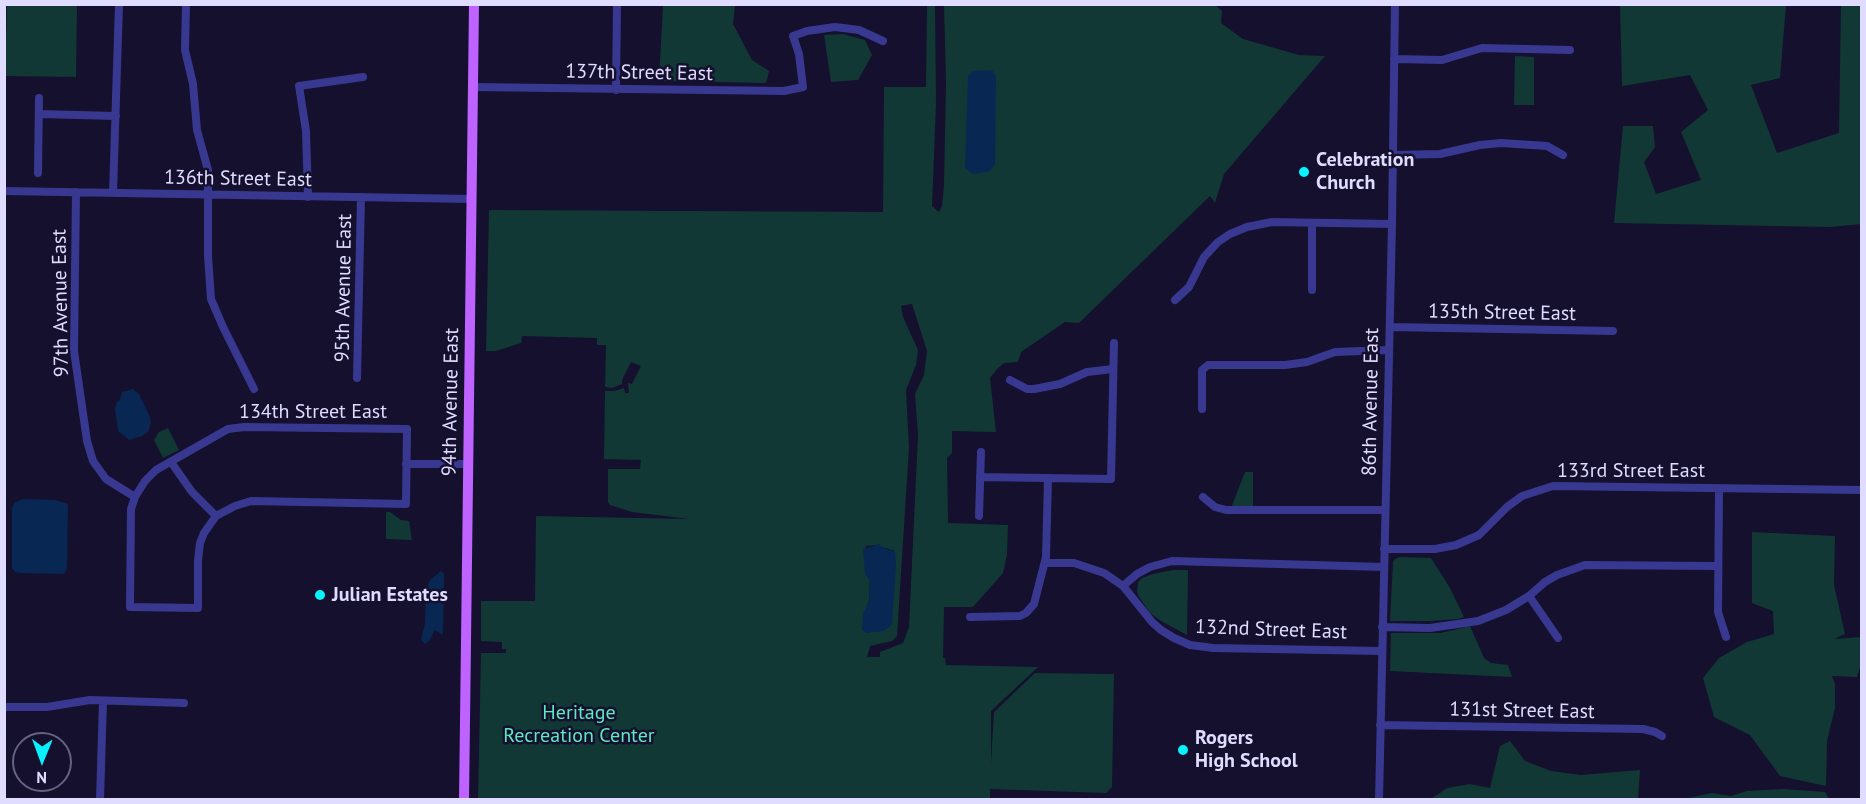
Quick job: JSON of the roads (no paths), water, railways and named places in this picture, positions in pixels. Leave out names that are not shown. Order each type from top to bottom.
[{"type":"main road","name":"94th Avenue East","points":[[464,800],[474,4]]},
{"type":"street","points":[[114,193],[119,4]]},
{"type":"street","points":[[186,4],[186,50],[193,84],[197,130],[208,170],[208,256],[212,299],[223,327],[254,389]]},
{"type":"street","points":[[616,90],[617,4]]},
{"type":"street","name":"86th Avenue East","points":[[1379,800],[1395,4]]},
{"type":"street","name":"137th Street East","points":[[473,87],[784,91],[803,87],[794,36],[807,31],[835,27],[859,30],[884,41]]},
{"type":"street","points":[[1394,59],[1442,60],[1482,48],[1570,50]]},
{"type":"street","points":[[308,197],[306,131],[299,86],[363,77]]},
{"type":"street","points":[[38,173],[39,98]]},
{"type":"street","points":[[39,114],[116,117]]},
{"type":"street","points":[[1393,155],[1440,154],[1501,143],[1547,146],[1563,155]]},
{"type":"street","name":"136th Street East","points":[[4,191],[471,199]]},
{"type":"street","name":"97th Avenue East","points":[[76,192],[74,351],[87,441],[97,468],[114,486],[135,498]]},
{"type":"street","name":"95th Avenue East","points":[[357,378],[362,198]]},
{"type":"street","points":[[1175,300],[1189,287],[1204,257],[1218,242],[1230,234],[1263,223],[1392,224]]},
{"type":"street","points":[[1312,223],[1312,290]]},
{"type":"street","name":"135th Street East","points":[[1390,327],[1613,331]]},
{"type":"street","points":[[981,477],[1111,479],[1114,343]]},
{"type":"street","points":[[1202,410],[1202,370],[1208,365],[1295,364],[1335,352],[1389,350]]},
{"type":"street","points":[[1010,380],[1027,389],[1034,389],[1060,384],[1087,372],[1113,369]]},
{"type":"street","name":"134th Street East","points":[[135,498],[150,474],[220,432],[236,428],[408,429],[406,464]]},
{"type":"street","points":[[979,516],[981,453]]},
{"type":"street","points":[[171,462],[192,492],[216,516]]},
{"type":"street","points":[[135,498],[131,509],[130,607],[198,608],[200,543],[216,516],[250,501],[406,504],[406,464],[468,464]]},
{"type":"street","points":[[970,617],[1013,617],[1026,613],[1034,604],[1046,562],[1048,478]]},
{"type":"street","name":"133rd Street East","points":[[1384,549],[1435,549],[1456,545],[1479,535],[1507,507],[1522,496],[1553,486],[1862,490]]},
{"type":"street","points":[[1719,489],[1718,612],[1726,637]]},
{"type":"street","points":[[1203,497],[1213,506],[1226,510],[1385,510]]},
{"type":"street","points":[[1123,586],[1150,567],[1172,561],[1384,567]]},
{"type":"street","name":"132nd Street East","points":[[1046,562],[1083,565],[1104,573],[1123,586],[1156,626],[1190,645],[1214,648],[1381,651]]},
{"type":"street","points":[[1382,627],[1430,628],[1466,624],[1506,610],[1557,575],[1585,565],[1718,566]]},
{"type":"street","points":[[1529,596],[1558,638]]},
{"type":"street","points":[[4,707],[47,707],[90,700],[184,703]]},
{"type":"street","points":[[100,800],[103,700]]},
{"type":"street","name":"131st Street East","points":[[1380,725],[1643,729],[1662,736]]},
{"type":"water","points":[[992,70],[996,76],[995,165],[988,172],[973,174],[965,168],[968,76],[973,71]]},
{"type":"water","points":[[133,389],[139,394],[151,423],[148,432],[129,440],[118,431],[115,408],[122,392]]},
{"type":"water","points":[[23,499],[55,500],[68,504],[67,568],[64,574],[21,573],[15,572],[12,568],[12,508],[14,503]]},
{"type":"water","points":[[879,544],[895,551],[892,625],[884,631],[866,633],[862,630],[863,614],[869,601],[870,581],[865,573],[863,549]]},
{"type":"water","points":[[441,571],[444,574],[443,633],[442,635],[435,630],[425,644],[421,640],[425,623],[426,590],[430,580]]},
{"type":"place","name":"Celebration Church","points":[[1304,172]]},
{"type":"place","name":"Julian Estates","points":[[320,595]]},
{"type":"place","name":"Rogers High School","points":[[1183,750]]},
{"type":"park label","name":"Heritage Recreation Center","points":[[579,724]]}]
